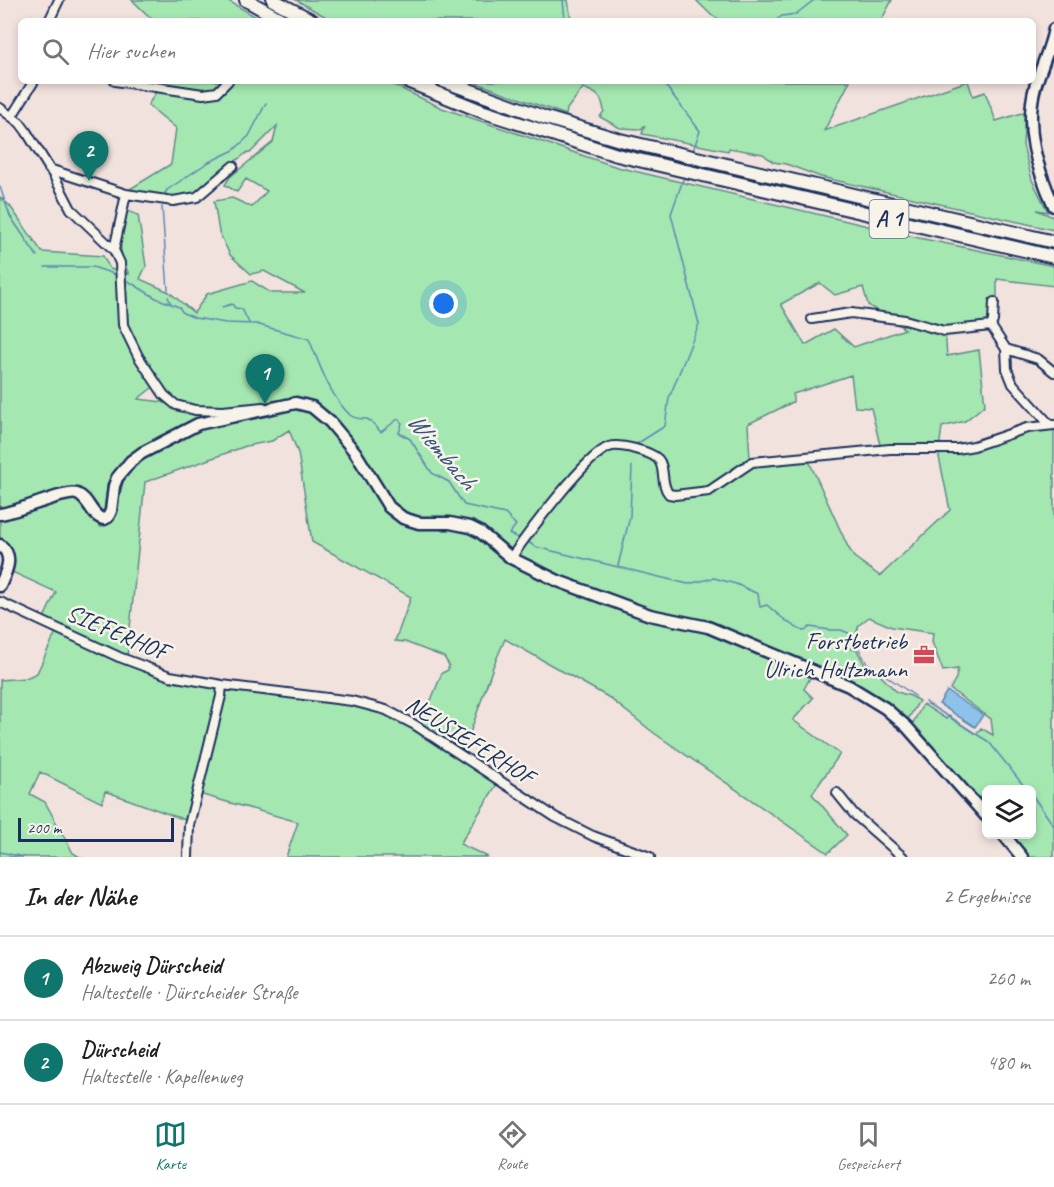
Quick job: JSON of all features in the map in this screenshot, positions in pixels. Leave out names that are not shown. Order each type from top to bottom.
[{"type":"highway","points":[[246,0],[279,18]]},
{"type":"highway","points":[[273,0],[307,18]]},
{"type":"highway","name":"A 1","points":[[414,84],[484,112],[617,155],[1054,257]]},
{"type":"highway","name":"A 1","points":[[452,84],[528,112],[620,140],[1054,242]]},
{"type":"main road","points":[[1054,29],[1035,89],[1032,120],[1036,156],[1054,206]]},
{"type":"main road","points":[[0,514],[71,493],[81,496],[97,516],[104,519],[111,511],[117,478],[137,456],[198,424],[296,404],[312,407],[322,414],[343,437],[395,513],[411,522],[450,523],[470,527],[480,532],[511,558],[552,578],[650,615],[708,627],[837,680],[885,708],[920,739],[982,810]]},
{"type":"main road","points":[[0,544],[5,549],[9,560],[0,586]]},
{"type":"main road","points":[[1006,839],[1022,857]]},
{"type":"street","points":[[50,18],[59,0]]},
{"type":"street","points":[[12,116],[32,84]]},
{"type":"street","points":[[135,84],[203,94],[217,92],[225,84]]},
{"type":"street","points":[[0,108],[12,116],[26,131],[76,216],[114,250],[120,263],[123,325],[138,356],[156,385],[170,401],[195,410],[223,411],[261,406],[266,411]]},
{"type":"street","points":[[49,169],[126,194],[173,201],[197,197],[233,166]]},
{"type":"street","points":[[114,250],[126,194]]},
{"type":"street","points":[[991,326],[994,302]]},
{"type":"street","points":[[813,319],[851,313],[905,320],[944,331],[991,326]]},
{"type":"street","points":[[991,326],[1006,349],[1007,369],[1013,384],[1052,425]]},
{"type":"street","points":[[1006,349],[1038,359],[1054,372]]},
{"type":"street","points":[[511,558],[537,522],[583,468],[592,458],[609,447],[631,448],[656,457],[660,463],[666,492],[675,495],[709,491],[752,462],[890,449],[957,449],[974,446],[1026,428],[1052,425]]},
{"type":"street","name":"SIEFERHOF","points":[[0,602],[158,673],[222,685]]},
{"type":"street","points":[[188,857],[189,825],[222,685]]},
{"type":"street","name":"NEUSIEFERHOF","points":[[222,685],[352,701],[386,710],[415,725],[555,817],[593,837],[650,857]]},
{"type":"street","points":[[837,793],[854,814],[903,857]]},
{"type":"green space","points":[[132,0],[227,0],[258,18],[151,18]]},
{"type":"green space","points":[[296,0],[568,0],[571,18],[328,18]]},
{"type":"green space","points":[[696,0],[892,0],[883,18],[717,18]]},
{"type":"green space","points":[[156,84],[391,84],[442,108],[617,167],[919,238],[1054,266],[1054,286],[997,279],[997,320],[945,330],[947,356],[979,350],[985,405],[965,421],[942,427],[939,449],[881,449],[871,408],[855,407],[851,375],[793,394],[793,402],[748,424],[750,460],[710,493],[751,464],[808,459],[854,557],[880,576],[950,510],[938,452],[1011,435],[1054,428],[1054,857],[1028,857],[1012,839],[1036,839],[1036,785],[982,785],[982,804],[912,725],[923,704],[946,719],[949,716],[976,734],[981,728],[993,735],[991,719],[950,689],[958,669],[943,671],[932,642],[933,633],[892,627],[869,617],[859,625],[851,649],[857,650],[865,665],[877,672],[897,692],[919,701],[907,721],[866,689],[756,641],[750,652],[811,676],[804,689],[813,698],[793,720],[840,754],[812,794],[847,835],[828,853],[654,733],[608,697],[505,639],[463,753],[421,725],[442,673],[448,670],[449,665],[444,657],[405,642],[395,641],[411,597],[312,542],[298,453],[289,430],[272,441],[246,446],[145,482],[127,657],[44,618],[56,592],[10,571],[0,542],[0,197],[10,206],[42,252],[103,256],[110,269],[129,274],[121,250],[125,210],[138,215],[146,266],[140,279],[169,292],[194,313],[207,294],[252,281],[271,293],[305,293],[264,271],[251,274],[230,255],[219,232],[214,201],[232,198],[252,207],[267,191],[246,179],[237,192],[225,185],[230,177],[273,142],[277,126],[250,153],[248,152],[219,173],[207,187],[196,195],[173,199],[129,193],[130,189],[171,164],[176,128],[148,105],[156,92],[161,90],[208,98],[215,90]],"holes":[[[820,283],[835,295],[863,287],[868,305],[905,329],[854,347],[834,329],[805,345],[781,304]],[[132,342],[166,394],[183,406],[181,411],[163,402],[138,399],[157,384],[134,357]],[[126,471],[113,520],[101,527],[78,499],[101,513],[104,511],[108,483]]]},
{"type":"green space","points":[[479,84],[848,84],[824,131],[959,84],[969,84],[973,96],[985,92],[996,121],[1025,112],[1023,145],[1032,180],[1048,212],[1037,210],[1053,217],[1054,230],[821,177],[786,164],[773,162],[763,154],[729,148],[728,151],[642,134],[645,125],[641,129],[620,128],[600,117],[604,111],[600,98],[583,88],[567,109],[566,115]]},
{"type":"green space","points":[[57,630],[118,657],[212,685],[218,688],[220,696],[188,821],[105,791],[102,803],[40,772],[30,794],[45,802],[73,853],[80,857],[0,857],[0,680],[26,678],[37,673]]},
{"type":"green space","points":[[226,690],[307,694],[347,700],[385,711],[415,725],[497,784],[460,844],[488,857],[286,857],[298,822],[199,794]]},
{"type":"water","points":[[947,691],[983,715],[975,727],[939,704]]},
{"type":"waterway","points":[[563,0],[565,18]]},
{"type":"waterway","points":[[779,18],[796,14],[814,0]]},
{"type":"waterway","points":[[664,84],[700,131],[692,153]]},
{"type":"waterway","points":[[164,195],[167,190],[207,163],[234,150],[249,136],[266,103]]},
{"type":"waterway","points":[[635,445],[665,426],[669,398],[699,324],[671,214],[684,177]]},
{"type":"waterway","name":"Wiembach","points":[[0,187],[10,216],[37,256]]},
{"type":"waterway","points":[[162,207],[168,290]]},
{"type":"waterway","name":"Wiembach","points":[[45,267],[93,267],[117,275]]},
{"type":"waterway","name":"Wiembach","points":[[128,281],[156,298],[179,307],[183,313],[195,318],[226,323],[256,324],[309,339],[331,389],[350,415],[369,420],[381,432],[398,419],[402,423],[399,433],[410,439],[432,473],[449,482],[464,505],[505,514],[516,525],[509,534],[519,538]]},
{"type":"waterway","name":"Wiembach","points":[[168,297],[171,304]]},
{"type":"waterway","points":[[222,307],[232,304],[235,308],[242,309],[249,323]]},
{"type":"waterway","points":[[618,566],[630,516],[632,466]]},
{"type":"waterway","name":"Wiembach","points":[[528,542],[536,547],[688,584],[714,578],[736,584],[758,594],[760,607],[767,605],[796,628],[805,631],[810,627],[841,630],[851,634],[866,662],[915,696]]},
{"type":"waterway","name":"Wiembach","points":[[925,702],[989,742],[1023,785]]},
{"type":"waterway","name":"Wiembach","points":[[1036,801],[1054,826]]},
{"type":"waterway","points":[[0,852],[24,857]]},
{"type":"tunnel","points":[[262,18],[272,0]]},
{"type":"place","name":"Dürscheid","points":[[89,181]]},
{"type":"place","name":"Abzweig Dürscheid","points":[[265,404]]},
{"type":"place","name":"Forstbetrieb Ulrich Holtzmann","points":[[924,655]]}]
